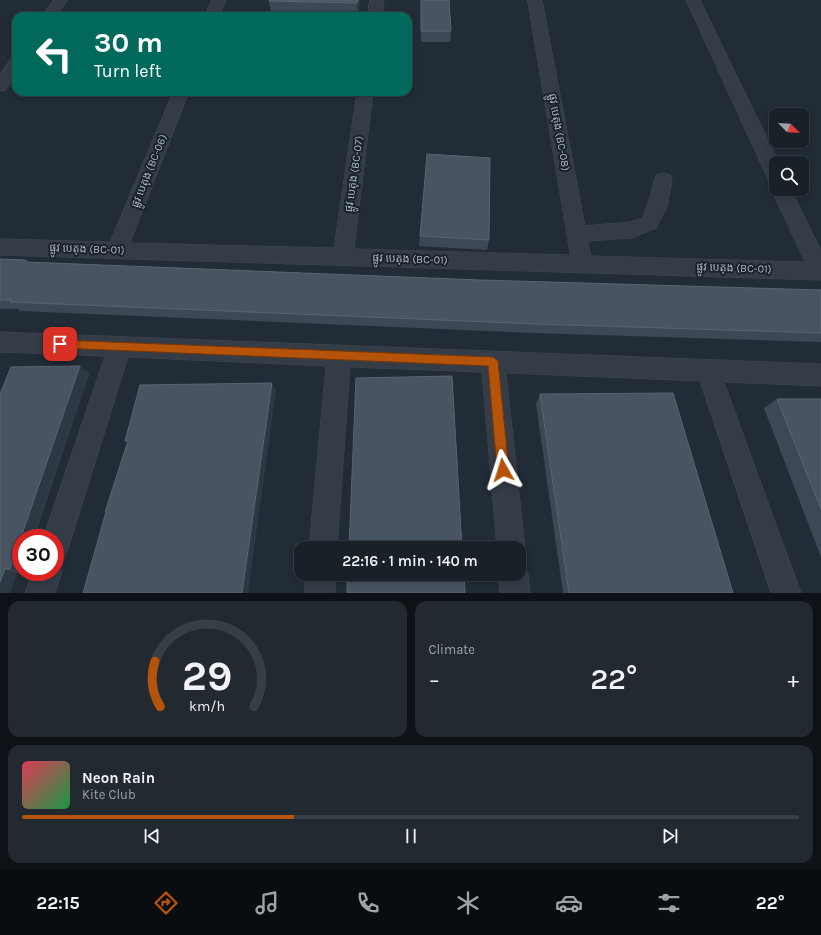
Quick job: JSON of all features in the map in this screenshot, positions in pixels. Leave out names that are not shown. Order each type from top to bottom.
[{"type":"street","points":[[52,12],[61,0]]},
{"type":"street","points":[[214,12],[219,0]]},
{"type":"street","points":[[376,12],[377,0]]},
{"type":"street","name":"ផ្លូវ បេតុង (BC-08)","points":[[535,0],[582,264]]},
{"type":"street","points":[[693,0],[769,162]]},
{"type":"street","points":[[0,86],[12,69]]},
{"type":"street","name":"ផ្លូវ បេតុង (BC-06)","points":[[116,250],[179,96]]},
{"type":"street","name":"ផ្លូវ បេតុង (BC-07)","points":[[343,257],[363,96]]},
{"type":"street","points":[[577,234],[632,230],[650,223],[658,207],[662,180]]},
{"type":"street","points":[[784,196],[820,271]]},
{"type":"street","name":"ផ្លូវ បេតុង (BC-01)","points":[[0,247],[820,271]]},
{"type":"street","points":[[0,342],[821,375]]},
{"type":"street","points":[[61,529],[120,346]]},
{"type":"street","points":[[324,541],[339,355]]},
{"type":"street","points":[[493,361],[509,541]]},
{"type":"street","points":[[708,370],[786,593]]},
{"type":"street","points":[[40,593],[44,581]]},
{"type":"street","points":[[320,593],[321,581]]},
{"type":"street","points":[[514,581],[515,593]]},
{"type":"building","points":[[269,0],[358,0],[357,3]]},
{"type":"building","points":[[421,0],[449,0],[451,31],[421,31]]},
{"type":"building","points":[[427,154],[490,158],[489,240],[420,236]]},
{"type":"building","points":[[0,259],[26,260],[26,262],[480,280],[821,290],[821,333],[536,324],[10,302],[11,300],[0,300]]},
{"type":"building","points":[[80,366],[24,529],[12,529],[12,563],[10,569],[5,569],[0,582],[0,394],[11,367]]},
{"type":"building","points":[[452,376],[462,541],[349,541],[356,378]]},
{"type":"building","points":[[272,383],[242,593],[83,593],[105,512],[128,441],[125,441],[140,385]]},
{"type":"building","points":[[673,393],[733,593],[569,593],[540,394]]},
{"type":"building","points":[[777,399],[821,399],[821,509]]},
{"type":"building","points":[[347,581],[464,581],[465,593],[347,593]]},
{"type":"route","points":[[60,344],[493,361],[503,470]]}]
